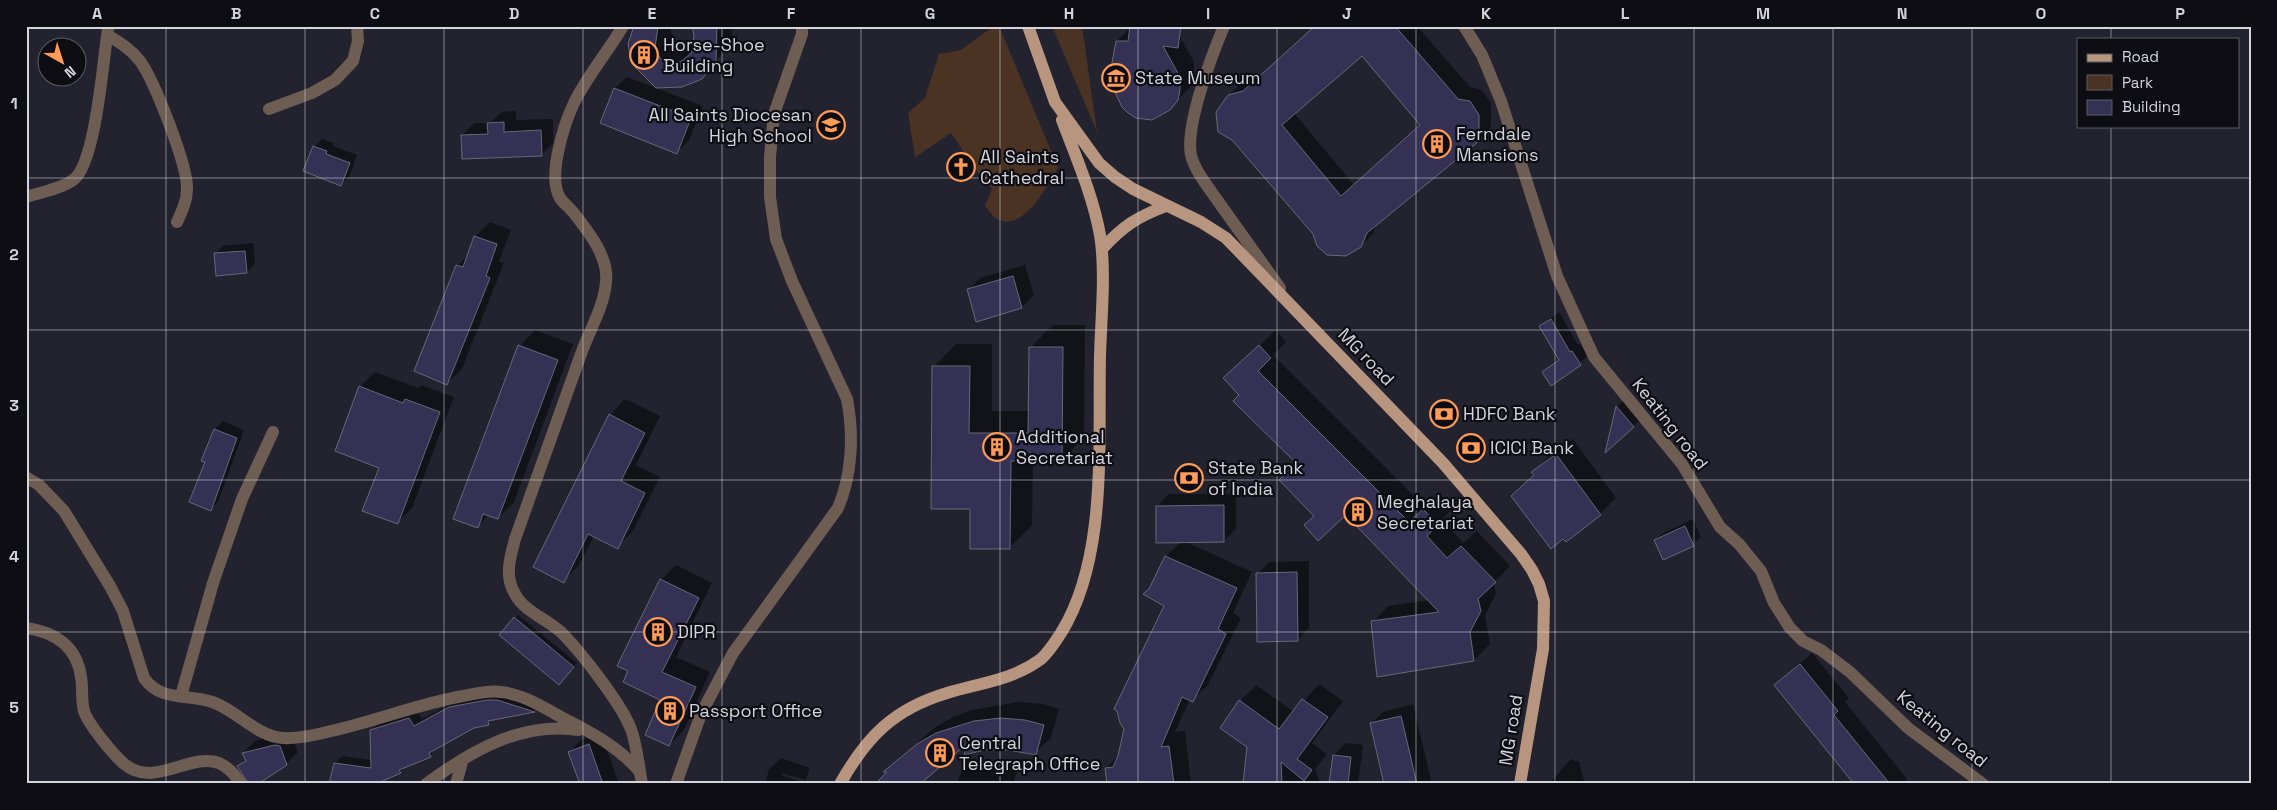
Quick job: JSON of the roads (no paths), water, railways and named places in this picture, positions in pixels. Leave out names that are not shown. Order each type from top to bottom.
[{"type":"main road","name":"MG road","points":[[1028,26],[1055,102],[1088,150],[1108,172],[1133,189],[1201,222],[1226,238],[1442,463],[1521,554],[1539,584],[1544,608],[1543,649],[1520,784]]},
{"type":"main road","points":[[840,784],[853,761],[869,739],[894,716],[924,701],[947,693],[1003,679],[1024,671],[1043,657],[1072,614],[1090,557],[1097,498],[1102,249],[1088,193],[1055,102]]},
{"type":"main road","points":[[1102,249],[1130,222],[1141,215],[1166,206]]},
{"type":"street","points":[[269,109],[312,93],[334,80],[353,62],[358,41],[357,26]]},
{"type":"street","points":[[623,26],[574,103],[563,134],[555,176],[556,189],[560,198],[572,211],[601,254],[606,280],[604,296],[587,338],[515,539],[508,566],[510,582],[515,595],[525,606],[548,621],[564,635],[608,691],[632,731],[641,778]]},
{"type":"street","points":[[676,784],[701,714],[734,653],[838,508],[846,490],[851,427],[847,399],[792,281],[776,239],[770,198],[770,158],[774,114],[802,34],[802,26]]},
{"type":"street","points":[[1224,26],[1209,63],[1196,112],[1190,137],[1191,156],[1203,180],[1291,305]]},
{"type":"street","name":"Keating road","points":[[1464,26],[1482,54],[1501,101],[1557,276],[1594,357],[1682,464],[1720,527],[1739,544],[1761,571],[1777,610],[1790,628],[1803,640],[1821,650],[1850,672],[1908,728],[1983,784]]},
{"type":"street","points":[[26,197],[73,181],[84,167],[92,139],[108,30]]},
{"type":"street","points":[[108,30],[139,59],[149,74],[162,104],[183,165],[188,187],[186,202],[177,222]]},
{"type":"street","points":[[180,696],[213,583],[238,508],[273,432]]},
{"type":"street","points":[[26,477],[39,485],[64,511],[110,586],[122,612],[144,678],[150,688],[163,694],[210,701],[269,735],[281,738],[311,736],[370,722],[441,700],[482,692],[500,692],[532,702],[589,731],[630,760],[641,778]]},
{"type":"street","points":[[26,628],[52,635],[71,649],[81,675],[85,713],[126,765],[143,772],[155,773],[205,762],[219,763],[230,771],[241,784]]},
{"type":"street","points":[[426,784],[463,759],[499,740],[520,732],[561,727],[589,731]]},
{"type":"street","points":[[456,784],[463,759]]},
{"type":"place","name":"Horse-Shoe Building","points":[[644,55]]},
{"type":"place","name":"State Museum","points":[[1116,78]]},
{"type":"place","name":"All Saints Diocesan High School","points":[[831,125]]},
{"type":"place","name":"Ferndale Mansions","points":[[1437,144]]},
{"type":"place","name":"All Saints Cathedral","points":[[961,167]]},
{"type":"place","name":"HDFC Bank","points":[[1444,414]]},
{"type":"place","name":"Additional Secretariat","points":[[997,447]]},
{"type":"place","name":"ICICI Bank","points":[[1471,448]]},
{"type":"place","name":"State Bank of India","points":[[1189,478]]},
{"type":"place","name":"Meghalaya Secretariat","points":[[1358,512]]},
{"type":"place","name":"DIPR","points":[[658,632]]},
{"type":"place","name":"Passport Office","points":[[670,711]]},
{"type":"place","name":"Central Telegraph Office","points":[[940,753]]}]
